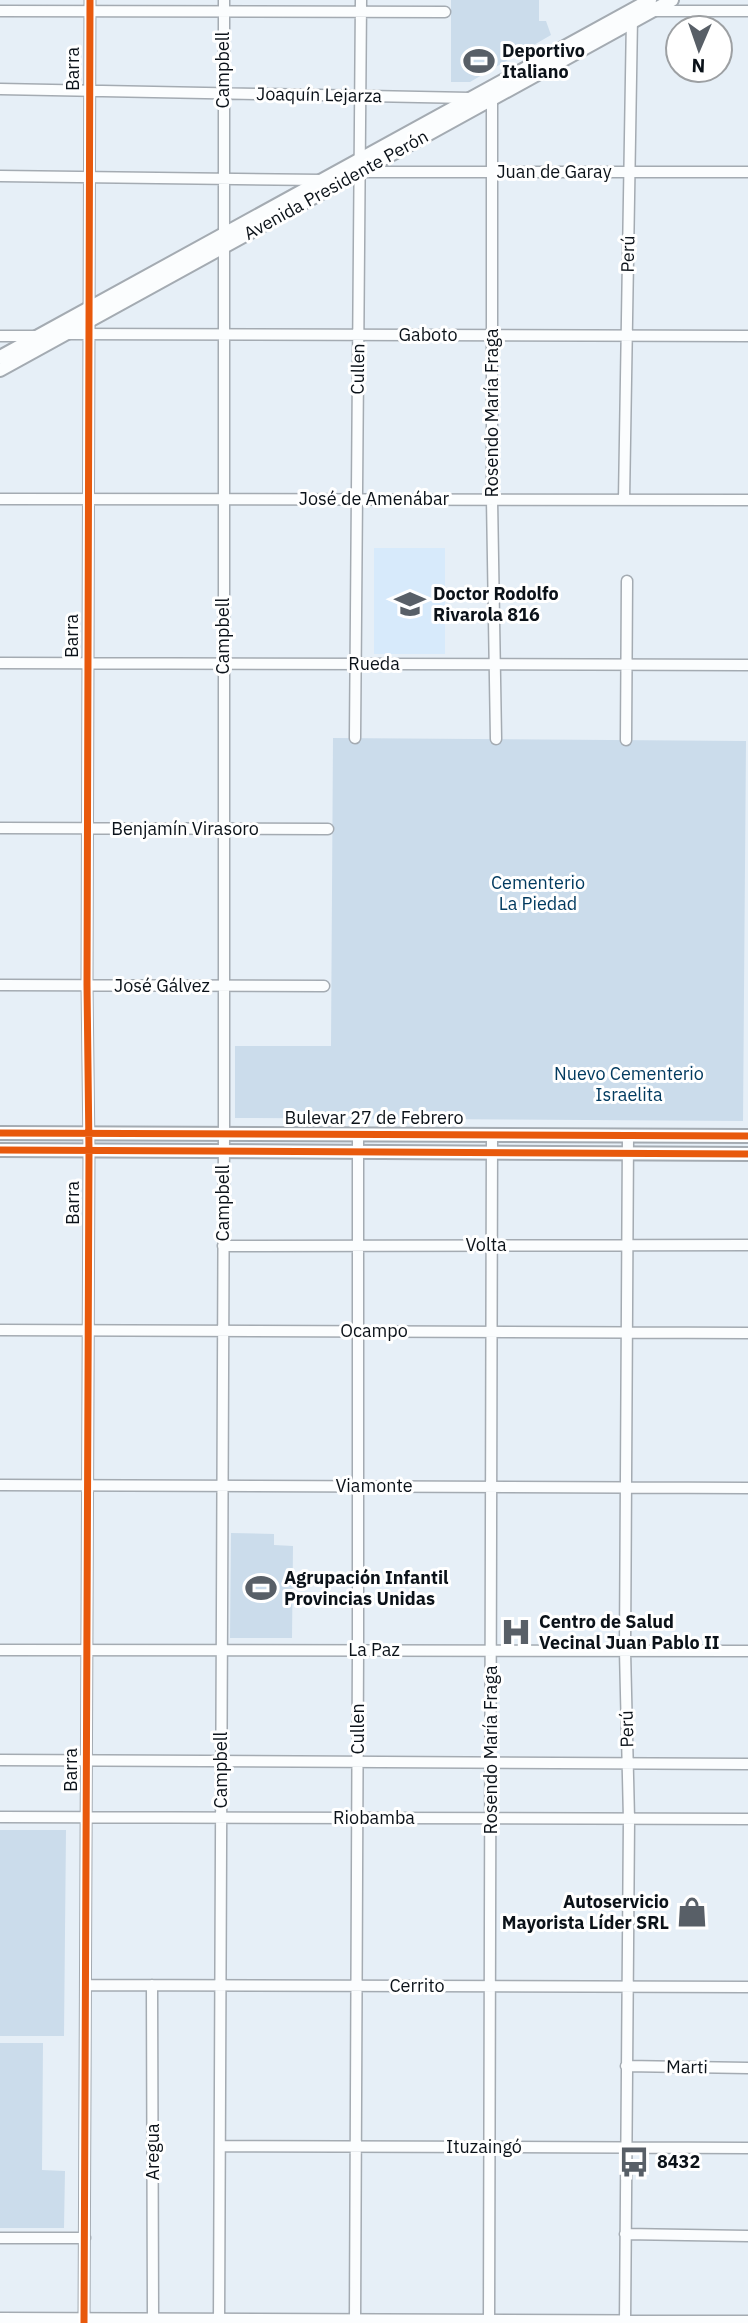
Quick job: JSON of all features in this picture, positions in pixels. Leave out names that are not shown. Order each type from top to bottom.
[{"type":"main road","name":"Avenida Presidente Perón","points":[[222,241],[651,5],[672,0]]},
{"type":"main road","name":"Avenida Presidente Perón","points":[[0,370],[66,334],[322,180],[360,165],[471,98],[491,93]]},
{"type":"main road","name":"Avenida Presidente Perón","points":[[0,357],[38,336],[88,321]]},
{"type":"main road","name":"Bulevar 27 de Febrero","points":[[0,1133],[748,1136]]},
{"type":"main road","name":"Bulevar 27 de Febrero","points":[[0,1150],[748,1154]]},
{"type":"street","name":"Barra","points":[[84,2320],[89,1330],[87,985],[90,0]]},
{"type":"street","name":"Campbell","points":[[219,2321],[224,0]]},
{"type":"street","name":"Cullen","points":[[355,738],[361,0]]},
{"type":"street","points":[[651,5],[748,11]]},
{"type":"street","points":[[0,11],[445,12]]},
{"type":"street","name":"Perú","points":[[624,500],[632,16]]},
{"type":"street","name":"Joaquín Lejarza","points":[[0,89],[471,98]]},
{"type":"street","name":"Rosendo María Fraga","points":[[491,93],[492,499],[496,739]]},
{"type":"street","name":"Juan de Garay","points":[[360,165],[492,172],[748,172]]},
{"type":"street","points":[[0,176],[322,180]]},
{"type":"street","name":"Gaboto","points":[[88,321],[223,335],[748,336]]},
{"type":"street","points":[[0,336],[38,336]]},
{"type":"street","name":"José de Amenábar","points":[[0,499],[748,500]]},
{"type":"street","points":[[626,582],[626,740]]},
{"type":"street","name":"Rueda","points":[[0,663],[748,665]]},
{"type":"street","name":"Benjamín Virasoro","points":[[0,828],[328,829]]},
{"type":"street","name":"José Gálvez","points":[[0,985],[324,986]]},
{"type":"street","name":"Cullen","points":[[355,2321],[358,1134]]},
{"type":"street","name":"Rosendo María Fraga","points":[[489,2321],[492,1135]]},
{"type":"street","name":"Perú","points":[[625,2322],[629,1819],[625,1651],[628,1135]]},
{"type":"street","name":"Volta","points":[[223,1246],[748,1245]]},
{"type":"street","name":"Ocampo","points":[[0,1330],[748,1333]]},
{"type":"street","name":"Viamonte","points":[[0,1485],[748,1488]]},
{"type":"street","name":"La Paz","points":[[0,1650],[748,1651]]},
{"type":"street","points":[[0,1760],[748,1764]]},
{"type":"street","name":"Riobamba","points":[[0,1817],[748,1819]]},
{"type":"street","name":"Cerrito","points":[[86,1985],[748,1987]]},
{"type":"street","name":"Aregua","points":[[152,1985],[153,2318]]},
{"type":"street","name":"Marti","points":[[626,2066],[748,2068]]},
{"type":"street","name":"Ituzaingó","points":[[220,2146],[748,2148]]},
{"type":"street","points":[[625,2234],[748,2236]]},
{"type":"street","points":[[0,2238],[85,2238]]},
{"type":"street","points":[[0,2318],[219,2321],[748,2321]]},
{"type":"shaded area","name":"Doctor Rodolfo Rivarola 816","points":[[374,548],[445,548],[445,654],[374,654]]},
{"type":"green space","name":"Deportivo Italiano","points":[[451,0],[539,0],[539,21],[546,21],[551,35],[470,82],[451,82]]},
{"type":"green space","name":"Cementerio La Piedad","points":[[333,738],[746,741],[743,1121],[235,1118],[235,1046],[331,1046]]},
{"type":"green space","name":"Agrupación Infantil Provincias Unidas","points":[[231,1533],[274,1534],[274,1545],[293,1546],[292,1638],[230,1638]]},
{"type":"green space","points":[[0,1830],[66,1830],[64,2036],[0,2036]]},
{"type":"green space","points":[[0,2043],[43,2043],[42,2170],[65,2171],[64,2228],[0,2228]]},
{"type":"cycle path","points":[[84,2323],[90,0]]},
{"type":"cycle path","points":[[0,1133],[748,1136]]},
{"type":"cycle path","points":[[0,1150],[748,1154]]},
{"type":"place","name":"Deportivo Italiano","points":[[479,61]]},
{"type":"place","name":"Doctor Rodolfo Rivarola 816","points":[[410,604]]},
{"type":"place","name":"Agrupación Infantil Provincias Unidas","points":[[261,1588]]},
{"type":"place","name":"Centro de Salud Vecinal Juan Pablo II","points":[[516,1632]]},
{"type":"place","name":"Autoservicio Mayorista Líder SRL","points":[[692,1912]]},
{"type":"place","name":"8432","points":[[634,2162]]},
{"type":"park label","name":"Nuevo Cementerio Israelita","points":[[629,1084]]}]
